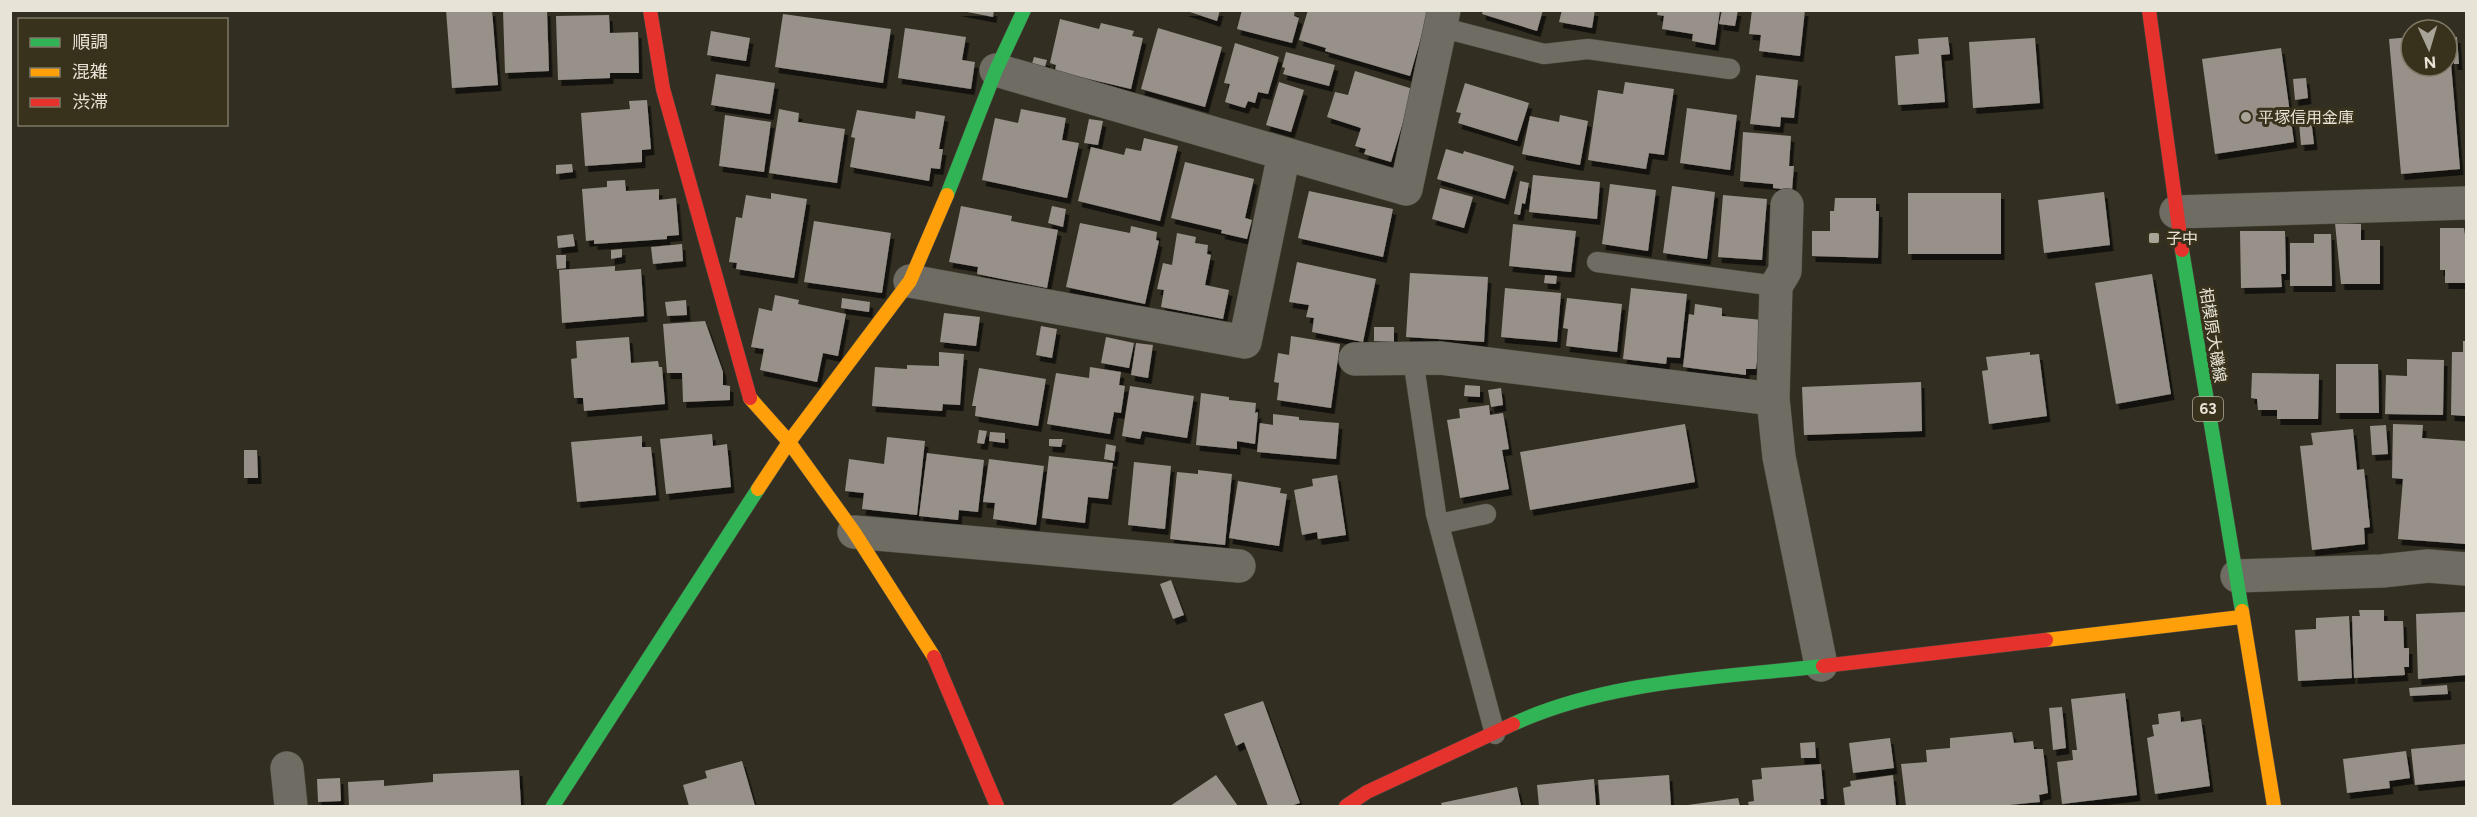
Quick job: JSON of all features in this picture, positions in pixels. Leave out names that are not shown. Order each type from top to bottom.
[{"type":"street","points":[[650,10],[663,89],[751,400],[789,442],[854,532],[932,653],[997,807]]},
{"type":"street","points":[[553,807],[789,442],[910,281],[945,200],[996,70],[1024,10]]},
{"type":"street","name":"相模原大磯線","points":[[2149,10],[2176,212],[2274,807]]},
{"type":"street","points":[[996,70],[1406,189],[1442,19]]},
{"type":"street","points":[[910,281],[1245,342],[1284,154]]},
{"type":"street","points":[[2176,212],[2466,203]]},
{"type":"street","points":[[1787,205],[1785,271],[1776,286],[1773,399],[1779,457],[1821,665]]},
{"type":"street","points":[[1355,359],[1440,358],[1773,399]]},
{"type":"street","points":[[854,532],[1239,566]]},
{"type":"street","points":[[2237,576],[2382,571],[2428,566],[2466,569]]},
{"type":"street","points":[[1361,802],[1544,710],[1635,688],[2241,617]]},
{"type":"street","points":[[287,768],[291,807]]},
{"type":"lane","points":[[1442,19],[1544,54],[1588,49],[1730,69]]},
{"type":"lane","points":[[1597,262],[1776,286]]},
{"type":"lane","points":[[1413,359],[1439,524],[1495,734]]},
{"type":"lane","points":[[1439,524],[1486,514]]},
{"type":"building","points":[[446,10],[492,10],[498,85],[452,88]]},
{"type":"building","points":[[503,10],[547,10],[549,71],[505,73]]},
{"type":"building","points":[[957,10],[994,10],[993,17]]},
{"type":"building","points":[[1184,10],[1220,10],[1217,21]]},
{"type":"building","points":[[1242,10],[1295,10],[1294,16],[1299,18],[1292,43],[1237,29]]},
{"type":"building","points":[[1308,10],[1419,10],[1428,13],[1410,76],[1325,51],[1326,48],[1299,40]]},
{"type":"building","points":[[1483,10],[1543,10],[1537,31],[1482,14]]},
{"type":"building","points":[[1562,10],[1595,10],[1592,28],[1559,22]]},
{"type":"building","points":[[1658,10],[1720,10],[1715,45],[1692,41],[1693,34],[1662,29],[1664,16],[1657,15]]},
{"type":"building","points":[[1722,10],[1738,10],[1735,26],[1719,24]]},
{"type":"building","points":[[1752,10],[1805,10],[1800,56],[1759,51],[1761,35],[1749,34]]},
{"type":"building","points":[[783,14],[891,29],[883,83],[775,67]]},
{"type":"building","points":[[609,15],[610,33],[638,32],[639,73],[610,73],[610,78],[558,80],[556,16]]},
{"type":"building","points":[[1060,19],[1099,29],[1101,23],[1134,31],[1132,36],[1143,38],[1131,89],[1055,71],[1056,65],[1050,63]]},
{"type":"building","points":[[905,28],[966,37],[962,60],[975,62],[971,89],[898,78]]},
{"type":"building","points":[[1158,28],[1222,47],[1205,107],[1141,89]]},
{"type":"building","points":[[711,31],[750,38],[746,61],[707,55]]},
{"type":"building","points":[[1948,37],[1950,54],[1941,55],[1945,102],[1898,105],[1895,56],[1919,54],[1918,39]]},
{"type":"building","points":[[2035,38],[2040,103],[1973,108],[1969,42]]},
{"type":"building","points":[[2399,38],[2399,78],[2452,78],[2460,169],[2401,174],[2389,39]]},
{"type":"building","points":[[1235,43],[1279,57],[1268,94],[1258,92],[1255,103],[1248,101],[1245,108],[1225,102],[1230,84],[1224,83]]},
{"type":"building","points":[[2281,48],[2294,142],[2215,154],[2202,59]]},
{"type":"building","points":[[1286,52],[1335,65],[1329,86],[1283,74],[1285,68],[1282,67]]},
{"type":"building","points":[[1034,57],[1047,60],[1044,70],[1031,67]]},
{"type":"building","points":[[1355,71],[1413,89],[1391,162],[1364,154],[1366,149],[1355,146],[1361,128],[1327,117],[1335,92],[1348,95]]},
{"type":"building","points":[[716,74],[775,83],[770,114],[711,105]]},
{"type":"building","points":[[1756,75],[1798,80],[1794,118],[1781,117],[1780,127],[1750,124]]},
{"type":"building","points":[[2306,78],[2308,98],[2295,100],[2293,79]]},
{"type":"building","points":[[1279,82],[1304,90],[1291,132],[1266,125]]},
{"type":"building","points":[[1625,82],[1674,89],[1664,155],[1649,153],[1646,169],[1588,160],[1598,90],[1623,94]]},
{"type":"building","points":[[1465,83],[1529,103],[1517,141],[1458,123],[1461,113],[1456,112]]},
{"type":"building","points":[[647,100],[651,149],[642,150],[642,162],[585,166],[581,113],[630,109],[629,101]]},
{"type":"building","points":[[1687,108],[1737,115],[1730,170],[1680,163]]},
{"type":"building","points":[[779,109],[799,113],[798,122],[845,129],[837,183],[769,173]]},
{"type":"building","points":[[1021,109],[1066,118],[1062,140],[1079,143],[1067,198],[982,180],[995,118],[1018,123]]},
{"type":"building","points":[[857,110],[915,119],[916,111],[945,116],[939,149],[943,149],[940,169],[931,168],[929,181],[850,167],[855,138],[851,137]]},
{"type":"building","points":[[2310,110],[2314,144],[2301,145],[2298,111]]},
{"type":"building","points":[[725,115],[771,122],[764,172],[719,166]]},
{"type":"building","points":[[1560,115],[1588,121],[1580,165],[1522,154],[1530,116],[1559,122]]},
{"type":"building","points":[[1089,119],[1103,121],[1098,145],[1084,143]]},
{"type":"building","points":[[1743,132],[1791,136],[1789,166],[1794,166],[1792,190],[1773,188],[1773,184],[1740,181]]},
{"type":"building","points":[[1144,138],[1178,146],[1160,221],[1078,201],[1091,147],[1124,155],[1126,148],[1141,151]]},
{"type":"building","points":[[1446,149],[1463,154],[1464,151],[1514,166],[1505,199],[1437,179]]},
{"type":"building","points":[[1185,162],[1254,179],[1245,218],[1252,220],[1247,239],[1221,233],[1222,230],[1171,218]]},
{"type":"building","points":[[572,164],[573,172],[556,174],[556,165]]},
{"type":"building","points":[[1533,175],[1600,182],[1597,219],[1529,212]]},
{"type":"building","points":[[625,180],[626,191],[659,189],[659,200],[676,198],[679,235],[667,236],[667,239],[594,244],[594,240],[586,241],[582,189],[607,187],[607,181]]},
{"type":"building","points":[[1520,181],[1529,183],[1525,204],[1522,203],[1520,215],[1514,214]]},
{"type":"building","points":[[1610,184],[1656,190],[1648,251],[1602,244]]},
{"type":"building","points":[[1672,186],[1715,192],[1707,259],[1663,253]]},
{"type":"building","points":[[1440,188],[1473,197],[1464,228],[1432,219]]},
{"type":"building","points":[[1309,191],[1393,209],[1383,257],[1298,238]]},
{"type":"building","points":[[2104,192],[2110,245],[2044,253],[2038,200]]},
{"type":"building","points":[[771,193],[807,199],[794,278],[736,269],[737,263],[729,262],[736,217],[742,218],[746,195],[771,199]]},
{"type":"building","points":[[1908,193],[2001,193],[2001,254],[1908,254]]},
{"type":"building","points":[[1723,195],[1767,199],[1762,260],[1718,257]]},
{"type":"building","points":[[1835,198],[1876,198],[1876,211],[1879,211],[1878,258],[1812,256],[1812,231],[1830,231],[1830,211],[1834,211]]},
{"type":"building","points":[[961,206],[1012,216],[1011,221],[1058,230],[1047,288],[977,274],[978,267],[949,262]]},
{"type":"building","points":[[1052,206],[1066,209],[1063,227],[1048,223]]},
{"type":"building","points":[[814,221],[891,233],[882,293],[804,282]]},
{"type":"building","points":[[1080,223],[1130,233],[1131,226],[1157,232],[1156,240],[1159,241],[1145,304],[1066,287]]},
{"type":"building","points":[[2335,223],[2361,224],[2361,240],[2380,240],[2380,284],[2341,284]]},
{"type":"building","points":[[1513,224],[1576,231],[1571,272],[1509,266]]},
{"type":"building","points":[[2440,228],[2464,228],[2466,283],[2445,283],[2445,270],[2440,270]]},
{"type":"building","points":[[2240,231],[2285,231],[2286,274],[2281,274],[2282,287],[2241,288]]},
{"type":"building","points":[[1177,233],[1196,237],[1195,243],[1208,245],[1207,254],[1211,255],[1205,285],[1229,290],[1223,319],[1161,307],[1164,290],[1157,289],[1163,263],[1172,265]]},
{"type":"building","points":[[573,234],[575,246],[558,248],[557,236]]},
{"type":"building","points":[[2314,234],[2331,234],[2332,286],[2290,286],[2290,243],[2314,243]]},
{"type":"building","points":[[682,244],[683,261],[653,264],[651,247]]},
{"type":"building","points":[[622,249],[622,257],[611,259],[611,250]]},
{"type":"building","points":[[556,255],[566,255],[566,268],[557,269]]},
{"type":"building","points":[[1297,262],[1376,279],[1363,342],[1312,332],[1314,318],[1306,317],[1309,305],[1289,302]]},
{"type":"building","points":[[615,266],[615,271],[641,269],[644,316],[562,323],[559,270]]},
{"type":"building","points":[[1410,273],[1488,277],[1484,342],[1406,337]]},
{"type":"building","points":[[2152,274],[2171,394],[2116,404],[2095,283]]},
{"type":"building","points":[[1545,275],[1557,276],[1556,284],[1544,283]]},
{"type":"building","points":[[1505,288],[1561,293],[1557,342],[1501,337]]},
{"type":"building","points":[[1631,288],[1687,294],[1680,358],[1667,357],[1666,364],[1623,359]]},
{"type":"building","points":[[775,295],[799,300],[798,304],[846,314],[838,356],[823,353],[817,382],[760,370],[764,349],[751,347],[759,308],[772,311]]},
{"type":"building","points":[[842,298],[870,302],[869,312],[841,308]]},
{"type":"building","points":[[1567,298],[1622,304],[1617,352],[1566,346],[1568,329],[1563,328]]},
{"type":"building","points":[[686,300],[687,315],[667,316],[665,302]]},
{"type":"building","points":[[1695,304],[1722,308],[1722,316],[1762,320],[1756,369],[1746,369],[1746,375],[1683,367],[1689,314],[1694,315]]},
{"type":"building","points":[[944,313],[980,317],[976,346],[940,342]]},
{"type":"building","points":[[705,321],[723,372],[723,385],[730,386],[730,400],[683,402],[682,373],[667,373],[663,324]]},
{"type":"building","points":[[1041,326],[1057,329],[1052,358],[1036,355]]},
{"type":"building","points":[[1374,327],[1394,327],[1394,342],[1374,341]]},
{"type":"building","points":[[1291,336],[1340,344],[1331,408],[1277,400],[1279,383],[1274,382],[1278,353],[1289,355]]},
{"type":"building","points":[[629,337],[631,363],[658,361],[659,367],[662,367],[665,404],[584,411],[583,398],[574,398],[571,359],[577,358],[576,341]]},
{"type":"building","points":[[1106,337],[1134,343],[1129,368],[1101,363]]},
{"type":"building","points":[[2463,341],[2466,341],[2466,416],[2451,415],[2452,352],[2463,352]]},
{"type":"building","points":[[1136,343],[1153,345],[1148,378],[1131,375]]},
{"type":"building","points":[[939,352],[964,354],[960,405],[943,404],[942,411],[872,406],[875,367],[907,369],[907,365],[939,366]]},
{"type":"building","points":[[2030,352],[2030,355],[2039,354],[2047,416],[1989,424],[1982,371],[1988,370],[1986,357]]},
{"type":"building","points":[[2407,359],[2444,360],[2443,415],[2385,414],[2386,375],[2407,376]]},
{"type":"building","points":[[2336,364],[2378,364],[2379,413],[2336,413]]},
{"type":"building","points":[[1090,367],[1121,372],[1119,385],[1125,386],[1121,413],[1114,412],[1110,434],[1047,424],[1056,373],[1089,378]]},
{"type":"building","points":[[979,368],[1046,379],[1038,426],[975,416],[976,406],[972,406]]},
{"type":"building","points":[[2252,373],[2319,374],[2318,419],[2277,419],[2277,410],[2258,410],[2257,399],[2251,398]]},
{"type":"building","points":[[1921,382],[1922,431],[1804,435],[1802,387]]},
{"type":"building","points":[[1465,385],[1480,386],[1480,397],[1464,396]]},
{"type":"building","points":[[1130,386],[1194,396],[1187,438],[1142,431],[1140,439],[1122,436]]},
{"type":"building","points":[[1501,388],[1503,405],[1491,407],[1488,390]]},
{"type":"building","points":[[1201,393],[1229,397],[1229,400],[1256,403],[1255,413],[1258,412],[1255,444],[1237,441],[1237,449],[1196,445]]},
{"type":"building","points":[[1489,405],[1490,415],[1503,413],[1509,449],[1502,450],[1509,489],[1460,498],[1447,420],[1460,418],[1459,409]]},
{"type":"building","points":[[1273,414],[1299,417],[1299,420],[1339,423],[1336,459],[1257,452],[1260,423],[1273,425]]},
{"type":"building","points":[[1685,424],[1695,482],[1530,510],[1520,452]]},
{"type":"building","points":[[2393,424],[2423,425],[2422,438],[2466,441],[2466,544],[2398,539],[2403,479],[2392,478]]},
{"type":"building","points":[[2386,425],[2388,454],[2372,455],[2370,426]]},
{"type":"building","points":[[2353,429],[2357,470],[2364,469],[2370,527],[2364,528],[2365,544],[2312,550],[2300,446],[2313,445],[2311,433]]},
{"type":"building","points":[[979,430],[987,431],[984,444],[977,443]]},
{"type":"building","points":[[990,432],[1005,433],[1005,443],[989,441]]},
{"type":"building","points":[[712,434],[713,446],[727,444],[731,487],[666,494],[660,439]]},
{"type":"building","points":[[642,436],[642,447],[651,447],[656,495],[577,502],[571,442]]},
{"type":"building","points":[[887,437],[925,441],[917,515],[862,509],[864,493],[845,491],[849,459],[884,464]]},
{"type":"building","points":[[1049,439],[1063,439],[1061,447],[1049,446]]},
{"type":"building","points":[[1106,444],[1116,446],[1114,461],[1104,459]]},
{"type":"building","points":[[244,450],[257,450],[258,478],[244,478]]},
{"type":"building","points":[[927,453],[984,460],[978,512],[959,510],[958,520],[919,516]]},
{"type":"building","points":[[1049,456],[1113,463],[1108,499],[1088,497],[1085,523],[1042,518]]},
{"type":"building","points":[[989,459],[1044,466],[1036,525],[993,519],[995,503],[983,502]]},
{"type":"building","points":[[1134,462],[1171,466],[1165,529],[1128,525]]},
{"type":"building","points":[[1198,470],[1232,474],[1225,545],[1170,539],[1177,472],[1198,474]]},
{"type":"building","points":[[1337,475],[1346,535],[1318,539],[1317,532],[1302,535],[1294,490],[1313,486],[1312,479]]},
{"type":"building","points":[[1238,481],[1281,488],[1280,493],[1287,494],[1279,546],[1229,538]]},
{"type":"building","points":[[1171,580],[1184,615],[1173,619],[1160,584]]},
{"type":"building","points":[[2359,610],[2384,610],[2384,621],[2403,621],[2404,648],[2409,648],[2409,667],[2404,667],[2405,675],[2354,678],[2352,616],[2360,616]]},
{"type":"building","points":[[2465,612],[2466,675],[2418,679],[2416,614]]},
{"type":"building","points":[[2349,616],[2352,678],[2298,681],[2295,630],[2316,629],[2316,618]]},
{"type":"building","points":[[2447,685],[2448,694],[2410,696],[2409,688]]},
{"type":"building","points":[[2125,693],[2137,795],[2062,804],[2057,762],[2073,760],[2072,750],[2077,750],[2071,699]]},
{"type":"building","points":[[1263,701],[1300,803],[1290,806],[1268,806],[1244,742],[1236,746],[1224,714]]},
{"type":"building","points":[[2062,707],[2066,748],[2053,750],[2049,708]]},
{"type":"building","points":[[2180,711],[2181,722],[2201,719],[2210,786],[2155,794],[2147,738],[2154,736],[2152,725],[2159,724],[2158,714]]},
{"type":"building","points":[[2012,732],[2014,743],[2033,741],[2034,749],[2043,749],[2048,793],[2039,795],[2040,802],[1999,806],[1906,806],[1901,764],[1927,762],[1926,750],[1950,748],[1950,738]]},
{"type":"building","points":[[1890,738],[1894,768],[1853,773],[1849,743]]},
{"type":"building","points":[[1815,742],[1816,758],[1801,758],[1800,743]]},
{"type":"building","points":[[2466,744],[2466,780],[2415,785],[2411,749]]},
{"type":"building","points":[[2406,751],[2410,778],[2389,781],[2390,788],[2347,793],[2343,759]]},
{"type":"building","points":[[742,761],[755,806],[689,806],[683,785],[707,778],[705,771]]},
{"type":"building","points":[[1821,764],[1824,799],[1820,799],[1821,806],[1749,806],[1748,802],[1754,801],[1752,780],[1762,779],[1761,768]]},
{"type":"building","points":[[519,770],[521,806],[349,806],[348,782],[384,780],[384,786],[433,782],[433,774]]},
{"type":"building","points":[[1216,775],[1238,806],[1170,806]]},
{"type":"building","points":[[1669,775],[1671,806],[1600,806],[1598,780]]},
{"type":"building","points":[[1893,775],[1896,806],[1845,806],[1843,788],[1851,786],[1850,781]]},
{"type":"building","points":[[340,778],[341,801],[318,802],[317,779]]},
{"type":"building","points":[[1594,779],[1596,806],[1539,806],[1537,785]]},
{"type":"building","points":[[1517,787],[1521,806],[1442,806],[1441,803]]},
{"type":"building","points":[[1738,798],[1740,806],[1688,806],[1688,805]]},
{"type":"traffic: fast","points":[[947,195],[996,70],[1024,10]]},
{"type":"traffic: fast","points":[[2182,250],[2242,611]]},
{"type":"traffic: fast","points":[[553,806],[758,489]]},
{"type":"traffic: fast","points":[[1513,724],[1549,709],[1626,689],[1823,666]]},
{"type":"traffic: slow","points":[[758,489],[789,442],[910,281],[947,195]]},
{"type":"traffic: slow","points":[[750,398],[789,442],[854,532],[934,657]]},
{"type":"traffic: slow","points":[[2242,611],[2274,806]]},
{"type":"traffic: slow","points":[[2046,640],[2241,617]]},
{"type":"traffic: jam","points":[[650,10],[663,89],[750,398]]},
{"type":"traffic: jam","points":[[2149,10],[2182,250]]},
{"type":"traffic: jam","points":[[1823,666],[2046,640]]},
{"type":"traffic: jam","points":[[934,657],[997,806]]},
{"type":"traffic: jam","points":[[1346,806],[1367,792],[1513,724]]},
{"type":"place","name":"平塚信用金庫","points":[[2246,117]]},
{"type":"place","name":"子中","points":[[2154,238]]}]
